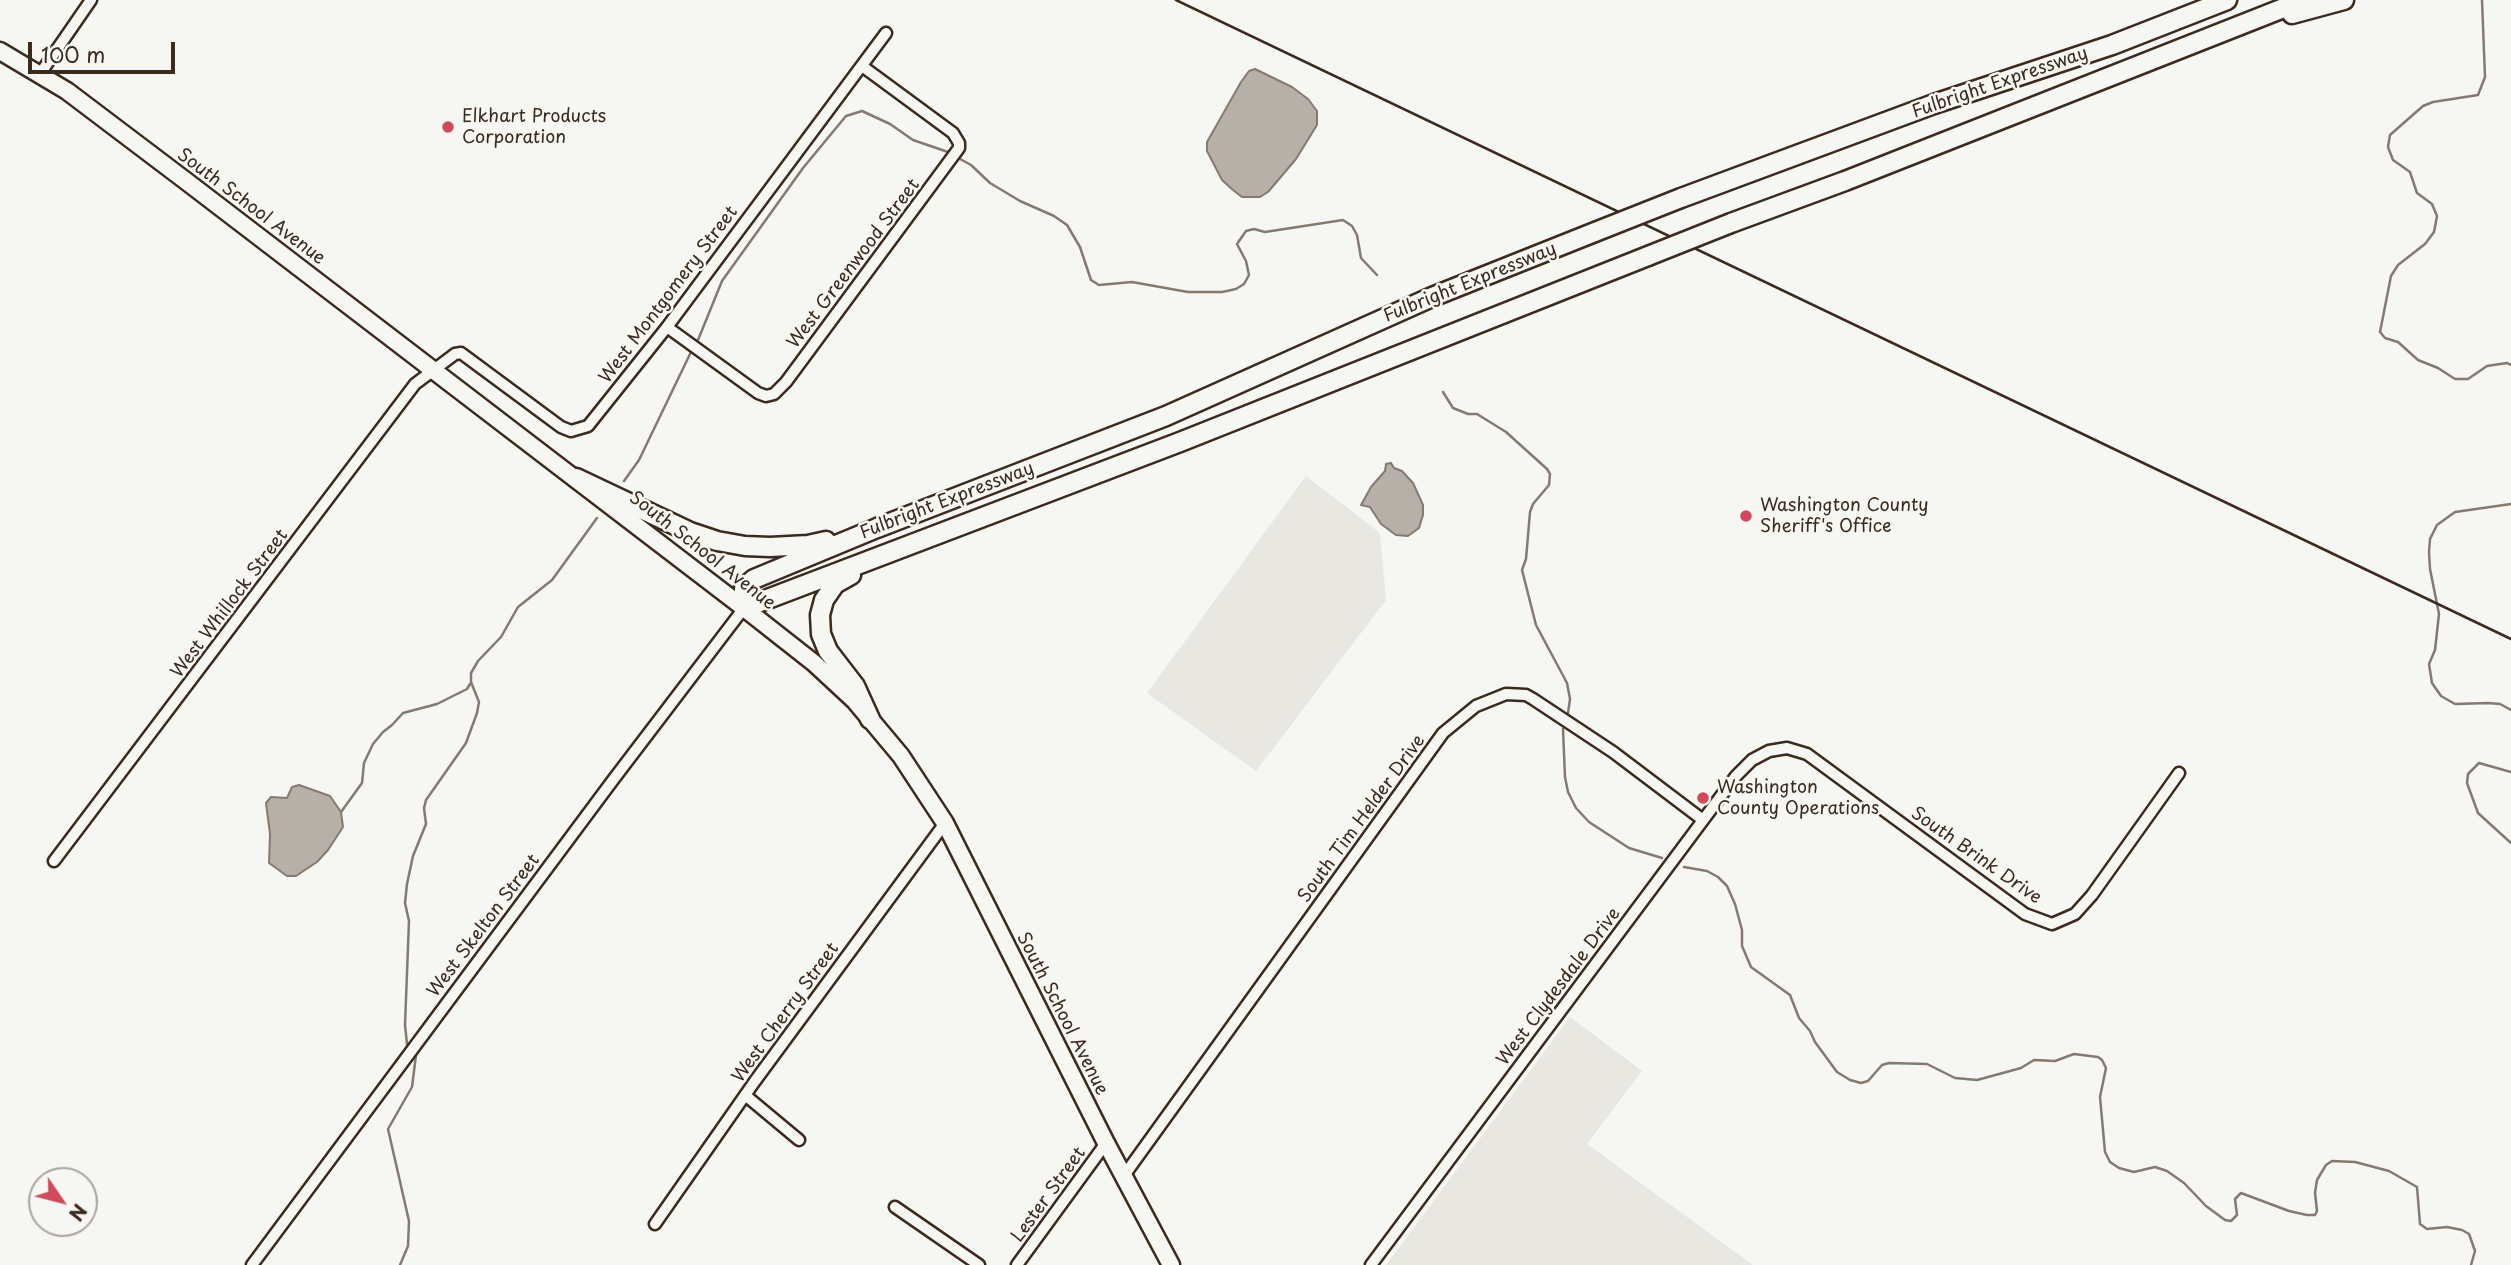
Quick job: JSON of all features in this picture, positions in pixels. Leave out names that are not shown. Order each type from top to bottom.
[{"type":"highway","name":"Fulbright Expressway","points":[[744,608],[744,588],[754,579],[877,528],[1166,416],[1432,297],[1681,198],[1934,104],[2112,45],[2227,0]]},
{"type":"highway","name":"Fulbright Expressway","points":[[962,527],[2304,0]]},
{"type":"highway","points":[[2218,34],[2344,0]]},
{"type":"highway","points":[[576,478],[691,533],[733,545],[808,545],[877,528]]},
{"type":"highway","points":[[744,608],[962,527]]},
{"type":"highway","points":[[870,719],[855,686],[824,643],[820,625],[824,600],[835,584],[847,577],[962,527]]},
{"type":"main road","name":"South School Avenue","points":[[0,51],[87,105],[576,478],[814,663],[870,719],[913,773],[945,823],[1123,1177],[1171,1265]]},
{"type":"street","points":[[40,74],[91,0]]},
{"type":"street","name":"West Montgomery Street","points":[[433,369],[455,354],[461,353],[561,428],[571,431],[588,426],[667,327],[886,33]]},
{"type":"street","name":"West Greenwood Street","points":[[667,327],[758,393],[766,396],[780,389],[786,382],[956,153],[959,143],[953,133],[862,66]]},
{"type":"street","name":"West Whillock Street","points":[[54,861],[415,384],[433,369]]},
{"type":"street","name":"West Skelton Street","points":[[252,1265],[744,608]]},
{"type":"street","name":"South Tim Helder Drive","points":[[1123,1177],[1444,733],[1476,706],[1506,694],[1533,699],[1613,752],[1703,820]]},
{"type":"street","name":"South Brink Drive","points":[[1787,748],[1807,754],[1824,765],[2025,914],[2052,924],[2075,914],[2092,895],[2179,773]]},
{"type":"street","name":"West Clydesdale Drive","points":[[1371,1265],[1736,776],[1752,760],[1769,751],[1787,748]]},
{"type":"street","name":"West Cherry Street","points":[[655,1224],[745,1095],[945,823]]},
{"type":"street","points":[[745,1095],[799,1140]]},
{"type":"street","name":"Lester Street","points":[[1017,1265],[1106,1143]]},
{"type":"street","points":[[895,1207],[979,1265]]},
{"type":"shaded area","points":[[1255,69],[1292,87],[1308,99],[1317,111],[1317,125],[1296,159],[1268,192],[1260,197],[1242,197],[1222,180],[1207,151],[1207,142],[1241,82],[1249,71]]},
{"type":"shaded area","points":[[1391,463],[1413,483],[1423,505],[1419,528],[1408,536],[1396,535],[1381,524],[1370,507],[1361,505],[1371,487],[1385,471],[1386,464]]},
{"type":"shaded area","points":[[1306,476],[1380,533],[1386,600],[1256,771],[1147,693]]},
{"type":"shaded area","points":[[299,785],[330,796],[341,812],[343,827],[317,862],[296,876],[287,876],[269,863],[270,834],[266,803],[271,797],[287,798],[292,787]]},
{"type":"shaded area","points":[[1570,1017],[1642,1071],[1587,1144],[1753,1265],[1386,1265]]},
{"type":"waterway","points":[[2482,0],[2485,77],[2478,95],[2423,106],[2390,135],[2388,147],[2393,160],[2410,172],[2417,193],[2432,204],[2437,216],[2434,232],[2425,244],[2398,265],[2391,276],[2380,332],[2385,338],[2398,342],[2418,360],[2455,379],[2468,379],[2487,366],[2507,363],[2511,365]]},
{"type":"waterway","points":[[698,340],[722,281],[803,168],[846,116],[862,111],[890,124],[913,140],[948,152]]},
{"type":"waterway","points":[[960,159],[971,165],[990,183],[1067,225],[1080,247],[1091,280],[1099,285],[1132,282],[1188,292],[1222,292],[1236,289],[1244,284],[1249,275],[1246,261],[1237,244],[1246,231],[1254,229],[1265,232],[1343,220],[1352,226],[1357,235],[1361,258],[1377,275]]},
{"type":"waterway","points":[[624,481],[639,460],[691,352]]},
{"type":"waterway","points":[[1443,392],[1453,408],[1468,414],[1477,414],[1506,432],[1550,474],[1549,485],[1533,504],[1530,512],[1526,559],[1522,570],[1536,625],[1567,683],[1570,699],[1568,713]]},
{"type":"waterway","points":[[2511,504],[2455,512],[2437,525],[2430,539],[2429,552],[2439,614],[2435,650],[2429,664],[2432,683],[2441,696],[2455,704],[2500,704],[2511,710]]},
{"type":"waterway","points":[[407,1044],[407,884],[413,856],[426,824],[426,800],[466,743],[477,713],[479,702],[471,682],[471,673],[478,661],[501,637],[518,607],[552,580],[597,518]]},
{"type":"waterway","points":[[341,812],[362,783],[364,763],[373,744],[383,732],[403,713],[437,704],[467,689],[470,684]]},
{"type":"waterway","points":[[1563,729],[1565,777],[1568,792],[1576,808],[1589,822],[1629,848],[1662,858]]},
{"type":"waterway","points":[[2511,772],[2479,763],[2468,774],[2467,783],[2478,813],[2511,843]]},
{"type":"waterway","points":[[1684,867],[1707,871],[1727,886],[1742,930],[1742,946],[1751,967],[1790,995],[1799,1018],[1815,1042],[1837,1072],[1850,1080],[1861,1083],[1868,1081],[1882,1065],[1889,1063],[1927,1064],[1955,1078],[1977,1080],[2021,1068],[2034,1060],[2055,1061],[2074,1054],[2098,1057],[2106,1068],[2100,1097],[2105,1152],[2110,1162],[2119,1168],[2134,1172],[2155,1167],[2167,1171],[2184,1183],[2206,1206],[2225,1220],[2231,1221],[2237,1215],[2235,1199],[2241,1193],[2289,1211],[2315,1215],[2317,1180],[2326,1165],[2332,1161],[2355,1162],[2389,1171],[2417,1187],[2420,1224],[2427,1229],[2447,1227],[2469,1234],[2475,1251],[2471,1265]]},
{"type":"waterway","points":[[400,1265],[408,1246],[409,1221],[388,1129],[412,1087],[416,1055]]},
{"type":"railway","points":[[1176,0],[2511,639]]},
{"type":"place","name":"Elkhart Products Corporation","points":[[448,127]]},
{"type":"place","name":"Washington County Sheriff's Office","points":[[1746,516]]},
{"type":"place","name":"Washington County Operations","points":[[1703,798]]}]
